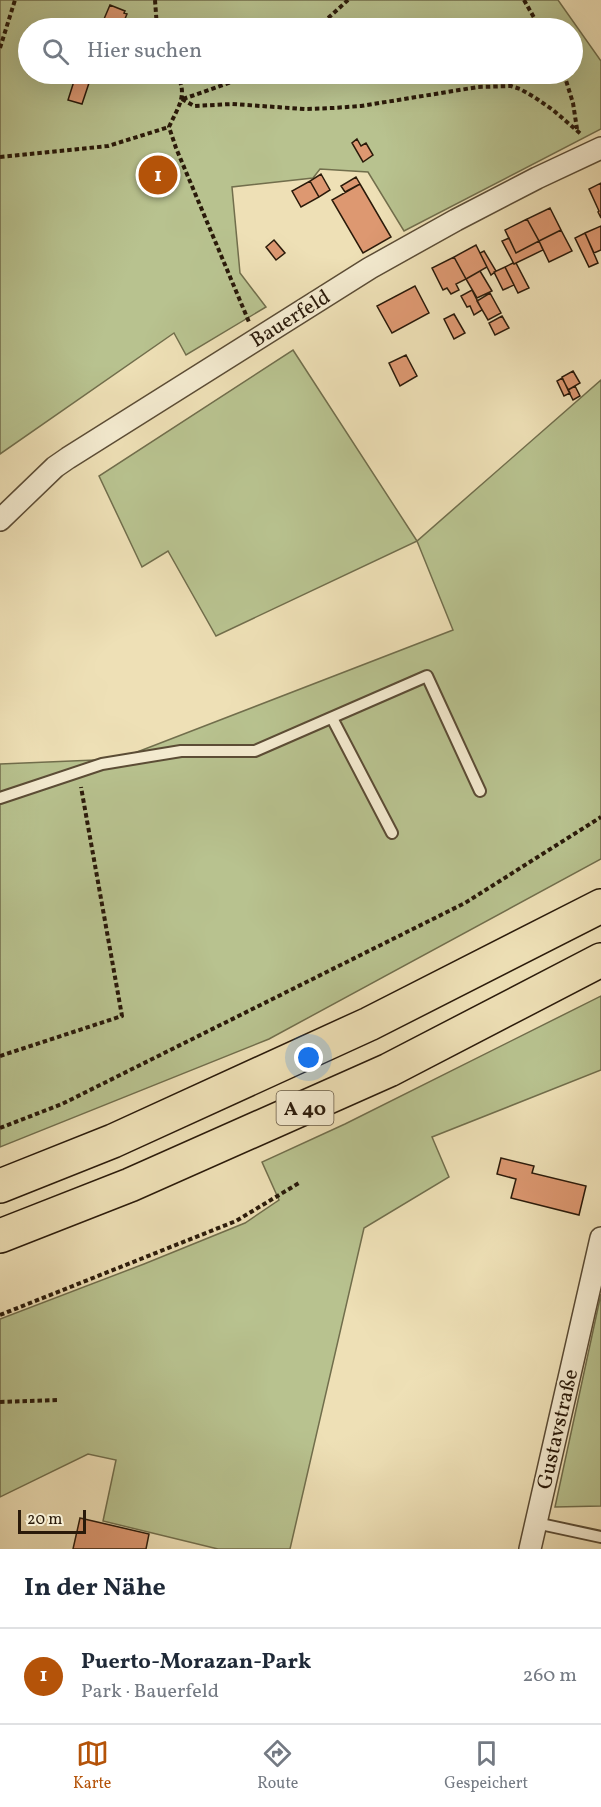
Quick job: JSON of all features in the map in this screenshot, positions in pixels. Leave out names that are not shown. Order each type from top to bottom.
[{"type":"highway","name":"A 40","points":[[0,1185],[113,1141],[348,1034],[601,906]]},
{"type":"highway","name":"A 40","points":[[0,1236],[130,1185],[389,1070],[601,960]]},
{"type":"street","name":"Bauerfeld","points":[[0,519],[55,467],[68,458],[370,268],[456,219],[598,149]]},
{"type":"street","name":"Gustavstraße","points":[[530,1549],[601,1238]]},
{"type":"lane","points":[[0,798],[102,764],[181,751],[255,751],[427,676],[480,791]]},
{"type":"lane","points":[[332,718],[392,833]]},
{"type":"lane","points":[[536,1522],[601,1537]]},
{"type":"path","points":[[0,48],[15,0]]},
{"type":"path","points":[[155,0],[156,18]]},
{"type":"path","points":[[328,18],[348,0]]},
{"type":"path","points":[[524,0],[534,18]]},
{"type":"path","points":[[182,84],[182,99],[169,127],[256,339]]},
{"type":"path","points":[[182,99],[225,84]]},
{"type":"path","points":[[567,84],[578,130]]},
{"type":"path","points":[[182,99],[194,106],[232,104],[304,109],[333,108],[361,106],[478,87],[510,86],[534,97],[578,130],[598,149]]},
{"type":"path","points":[[0,157],[108,146],[169,127]]},
{"type":"path","points":[[0,1056],[122,1016],[78,772]]},
{"type":"path","points":[[0,1128],[62,1104],[465,903],[601,817]]},
{"type":"path","points":[[0,1315],[236,1221],[299,1183]]},
{"type":"path","points":[[0,1402],[58,1400]]},
{"type":"green space","points":[[0,0],[558,0],[571,18],[18,18],[18,84],[583,84],[583,35],[601,61],[601,129],[404,231],[368,172],[320,169],[313,178],[232,187],[240,273],[266,307],[186,355],[174,333],[0,454]]},
{"type":"green space","points":[[293,350],[417,541],[216,636],[168,551],[142,567],[99,476]]},
{"type":"green space","points":[[601,380],[601,859],[269,1039],[0,1147],[0,764],[119,759],[453,630],[417,541]]},
{"type":"green space","points":[[601,996],[601,1070],[432,1137],[449,1177],[364,1228],[290,1549],[218,1549],[103,1521],[116,1460],[88,1454],[0,1497],[0,1319],[245,1223],[279,1200],[262,1162],[345,1124]]},
{"type":"green space","points":[[601,1294],[601,1506],[555,1507]]},
{"type":"building","points":[[110,5],[127,14],[125,18],[104,18]]},
{"type":"building","points":[[73,84],[89,84],[82,104],[68,100]]},
{"type":"building","points":[[357,139],[361,146],[366,143],[373,155],[363,162],[352,143]]},
{"type":"building","points":[[321,174],[330,190],[319,197],[310,181]]},
{"type":"building","points":[[356,177],[360,184],[345,192],[341,186]]},
{"type":"building","points":[[310,181],[319,197],[301,207],[292,191]]},
{"type":"building","points":[[601,183],[601,218],[589,189]]},
{"type":"building","points":[[360,184],[391,237],[363,253],[332,200]]},
{"type":"building","points":[[550,208],[561,230],[539,241],[527,219]]},
{"type":"building","points":[[527,219],[539,241],[516,253],[505,230]]},
{"type":"building","points":[[601,226],[601,250],[594,253],[585,233]]},
{"type":"building","points":[[561,230],[572,251],[549,262],[539,241]]},
{"type":"building","points":[[585,233],[598,263],[589,267],[575,238]]},
{"type":"building","points":[[509,238],[516,253],[539,241],[543,250],[514,264],[502,241]]},
{"type":"building","points":[[274,240],[285,253],[276,260],[266,247]]},
{"type":"building","points":[[476,245],[487,267],[466,279],[454,257]]},
{"type":"building","points":[[484,251],[496,271],[491,275],[480,253]]},
{"type":"building","points":[[454,257],[466,279],[456,284],[459,290],[451,294],[447,288],[443,290],[432,268]]},
{"type":"building","points":[[516,263],[529,288],[518,293],[505,267]]},
{"type":"building","points":[[505,267],[514,285],[503,290],[494,272]]},
{"type":"building","points":[[480,271],[492,291],[477,298],[466,279]]},
{"type":"building","points":[[415,286],[429,313],[392,333],[377,306]]},
{"type":"building","points":[[472,290],[482,310],[474,315],[461,296]]},
{"type":"building","points":[[490,293],[501,313],[488,320],[477,301]]},
{"type":"building","points":[[454,314],[465,333],[454,339],[444,319]]},
{"type":"building","points":[[502,316],[509,328],[495,335],[489,323]]},
{"type":"building","points":[[406,355],[417,376],[400,386],[389,363]]},
{"type":"building","points":[[573,371],[580,383],[568,390],[562,377]]},
{"type":"building","points":[[562,378],[570,393],[564,396],[557,381]]},
{"type":"building","points":[[575,386],[580,396],[573,400],[568,390]]},
{"type":"building","points":[[501,1158],[534,1166],[532,1173],[586,1186],[579,1215],[511,1198],[516,1179],[497,1174]]},
{"type":"building","points":[[80,1518],[149,1534],[146,1549],[73,1549]]},
{"type":"place","name":"Puerto-Morazan-Park","points":[[158,175]]}]
